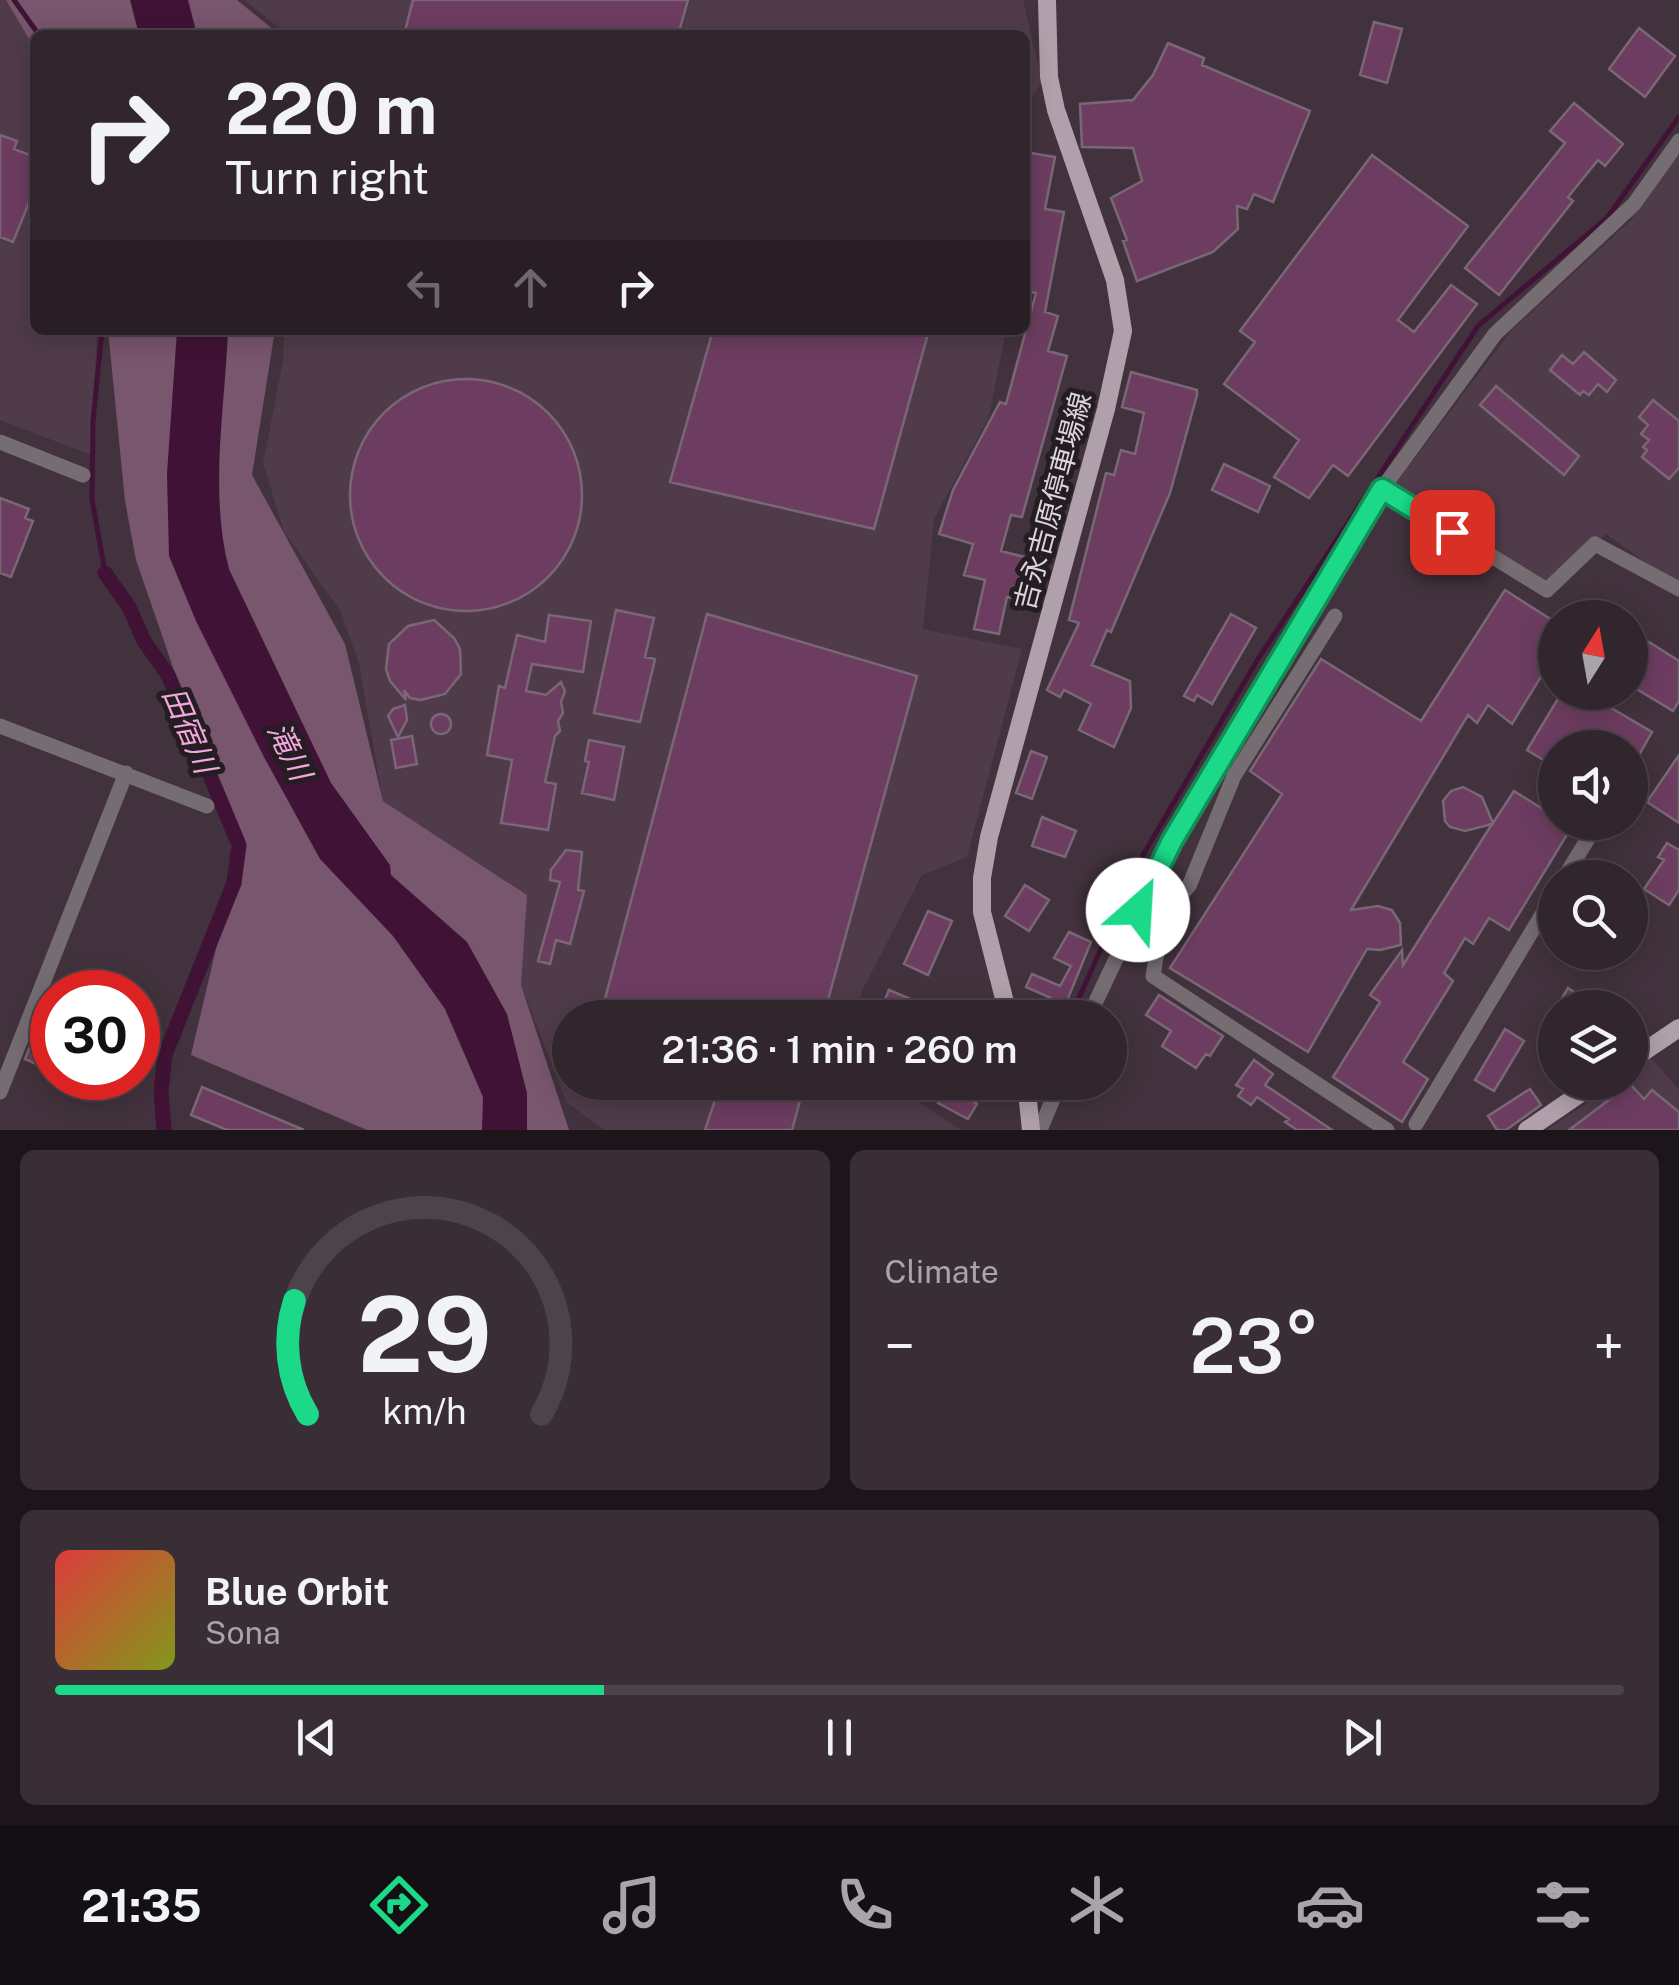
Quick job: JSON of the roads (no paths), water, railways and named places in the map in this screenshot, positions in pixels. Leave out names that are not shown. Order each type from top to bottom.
[{"type":"main road","name":"吉永吉原停車場線","points":[[1004,1000],[982,912],[982,878],[989,837],[1106,409],[1122,331],[1115,280],[1056,110],[1050,77],[1047,0]]},
{"type":"main road","points":[[1648,1048],[1679,1028]]},
{"type":"main road","points":[[1028,1100],[1031,1130]]},
{"type":"main road","points":[[1527,1130],[1571,1100]]},
{"type":"street","points":[[1096,1000],[1172,841],[1382,489],[1495,334],[1634,204],[1679,140]]},
{"type":"street","points":[[0,442],[83,475]]},
{"type":"street","points":[[1382,489],[1547,590],[1595,544],[1679,590]]},
{"type":"street","points":[[1335,616],[1234,776],[1190,886],[1162,914],[1153,976],[1387,1130]]},
{"type":"street","points":[[0,726],[207,806]]},
{"type":"street","points":[[0,1092],[126,773]]},
{"type":"street","points":[[1138,910],[1162,914]]},
{"type":"street","points":[[1417,1128],[1538,922]]},
{"type":"street","points":[[1040,1130],[1052,1100]]},
{"type":"water","points":[[130,0],[188,0],[196,30],[138,30]]},
{"type":"water","name":"滝川","points":[[177,335],[228,335],[219,480],[229,569],[331,783],[390,865],[391,875],[467,942],[507,1014],[527,1093],[527,1130],[482,1130],[483,1097],[445,1009],[393,936],[320,859],[264,757],[196,621],[169,556],[167,474]]},
{"type":"waterway","name":"田宿川","points":[[14,0],[35,30]]},
{"type":"waterway","points":[[1078,1000],[1143,855],[1258,659],[1478,326],[1607,218],[1679,117]]},
{"type":"waterway","name":"田宿川","points":[[102,335],[93,421],[92,499],[105,573]]},
{"type":"waterway","name":"田宿川","points":[[105,573],[168,675],[239,845],[234,883],[165,1055],[161,1091],[164,1130]]}]
